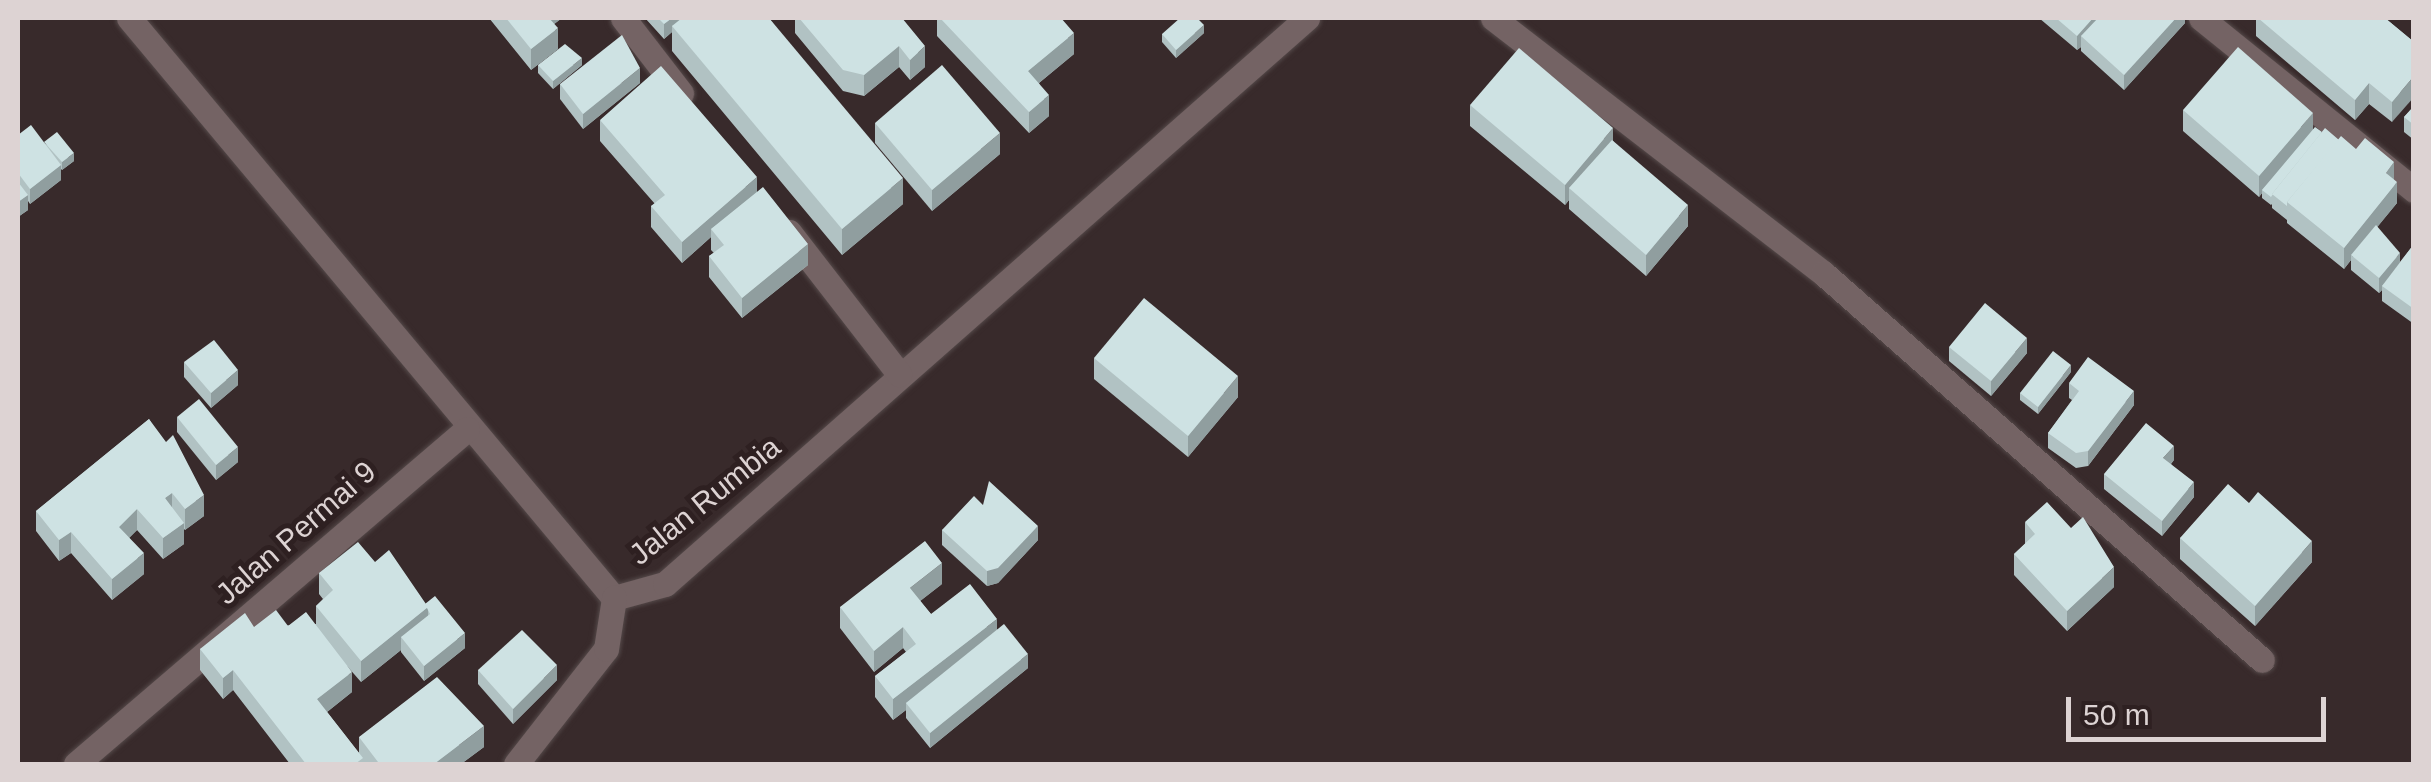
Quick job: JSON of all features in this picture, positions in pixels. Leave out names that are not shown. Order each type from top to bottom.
[{"type":"street","name":"Jalan Rumbia","points":[[130,18],[467,428],[614,598],[665,584],[1307,18]]},
{"type":"street","points":[[622,18],[694,110]]},
{"type":"street","points":[[1492,18],[1823,274],[2262,660]]},
{"type":"street","points":[[2201,18],[2414,190]]},
{"type":"street","points":[[767,204],[899,374]]},
{"type":"street","name":"Jalan Permai 9","points":[[76,764],[467,428]]},
{"type":"street","points":[[516,764],[606,649],[614,598]]},
{"type":"building","points":[[506,18],[549,18],[558,28],[531,49]]},
{"type":"building","points":[[682,18],[769,18],[903,178],[842,229],[672,26]]},
{"type":"building","points":[[799,18],[902,18],[925,46],[910,60],[899,46],[864,75],[843,70]]},
{"type":"building","points":[[940,18],[1061,18],[1074,33],[1028,71],[1049,95],[1029,112]]},
{"type":"building","points":[[1180,18],[1197,18],[1204,25],[1176,50],[1162,34]]},
{"type":"building","points":[[2056,18],[2093,18],[2077,36]]},
{"type":"building","points":[[2098,18],[2176,18],[2124,75],[2081,36]]},
{"type":"building","points":[[2258,18],[2385,18],[2414,42],[2414,76],[2392,102],[2369,83],[2355,100]]},
{"type":"building","points":[[622,35],[640,68],[583,114],[560,84]]},
{"type":"building","points":[[565,44],[582,58],[553,81],[538,65]]},
{"type":"building","points":[[2238,47],[2313,113],[2259,176],[2183,110]]},
{"type":"building","points":[[1519,48],[1613,128],[1565,185],[1470,105]]},
{"type":"building","points":[[942,65],[1000,133],[932,190],[875,123]]},
{"type":"building","points":[[661,66],[757,177],[682,242],[651,206],[665,195],[600,120]]},
{"type":"building","points":[[2414,106],[2414,125],[2404,117]]},
{"type":"building","points":[[31,125],[61,165],[30,189],[18,173],[18,135]]},
{"type":"building","points":[[2315,127],[2322,132],[2271,197],[2262,190]]},
{"type":"building","points":[[2325,128],[2339,140],[2287,206],[2272,194]]},
{"type":"building","points":[[57,132],[74,153],[62,162],[44,142]]},
{"type":"building","points":[[2341,136],[2356,149],[2365,138],[2394,162],[2386,173],[2397,182],[2344,248],[2287,202]]},
{"type":"building","points":[[1612,140],[1688,205],[1646,255],[1569,188]]},
{"type":"building","points":[[18,182],[28,195],[18,202]]},
{"type":"building","points":[[763,187],[808,244],[742,298],[709,256],[724,245],[711,229]]},
{"type":"building","points":[[2376,225],[2400,253],[2379,278],[2351,255]]},
{"type":"building","points":[[2414,244],[2414,309],[2382,286]]},
{"type":"building","points":[[1144,298],[1238,376],[1188,436],[1094,358]]},
{"type":"building","points":[[1985,303],[2027,338],[1991,381],[1949,347]]},
{"type":"building","points":[[214,340],[238,370],[211,393],[184,362]]},
{"type":"building","points":[[2053,351],[2071,365],[2038,407],[2020,393]]},
{"type":"building","points":[[2088,357],[2134,391],[2088,451],[2076,453],[2048,433],[2079,391],[2069,383]]},
{"type":"building","points":[[199,399],[238,447],[216,465],[177,417]]},
{"type":"building","points":[[149,419],[166,442],[173,435],[204,495],[185,509],[172,493],[165,498],[184,523],[163,538],[137,509],[119,527],[144,553],[112,579],[71,532],[59,540],[36,511]]},
{"type":"building","points":[[2146,423],[2174,446],[2163,458],[2194,482],[2162,521],[2104,474]]},
{"type":"building","points":[[989,481],[1038,526],[998,568],[987,571],[942,530],[974,496],[983,505]]},
{"type":"building","points":[[2228,484],[2249,503],[2258,492],[2312,541],[2255,606],[2180,538]]},
{"type":"building","points":[[2047,502],[2071,528],[2083,517],[2114,567],[2067,611],[2014,554],[2035,534],[2025,522]]},
{"type":"building","points":[[925,541],[942,563],[910,588],[931,614],[970,584],[997,619],[893,699],[875,676],[916,644],[903,627],[874,651],[840,607]]},
{"type":"building","points":[[358,542],[375,562],[389,550],[428,607],[361,661],[316,606],[333,590],[319,573]]},
{"type":"building","points":[[435,596],[465,633],[424,666],[401,637],[430,614],[425,604]]},
{"type":"building","points":[[276,610],[288,626],[306,612],[352,672],[317,699],[363,758],[355,764],[306,764],[233,670],[223,678],[200,649],[245,613],[254,627]]},
{"type":"building","points":[[1004,624],[1028,654],[930,733],[906,703]]},
{"type":"building","points":[[522,630],[557,665],[513,709],[478,670]]},
{"type":"building","points":[[437,677],[484,726],[434,764],[375,764],[378,762],[359,737]]}]
